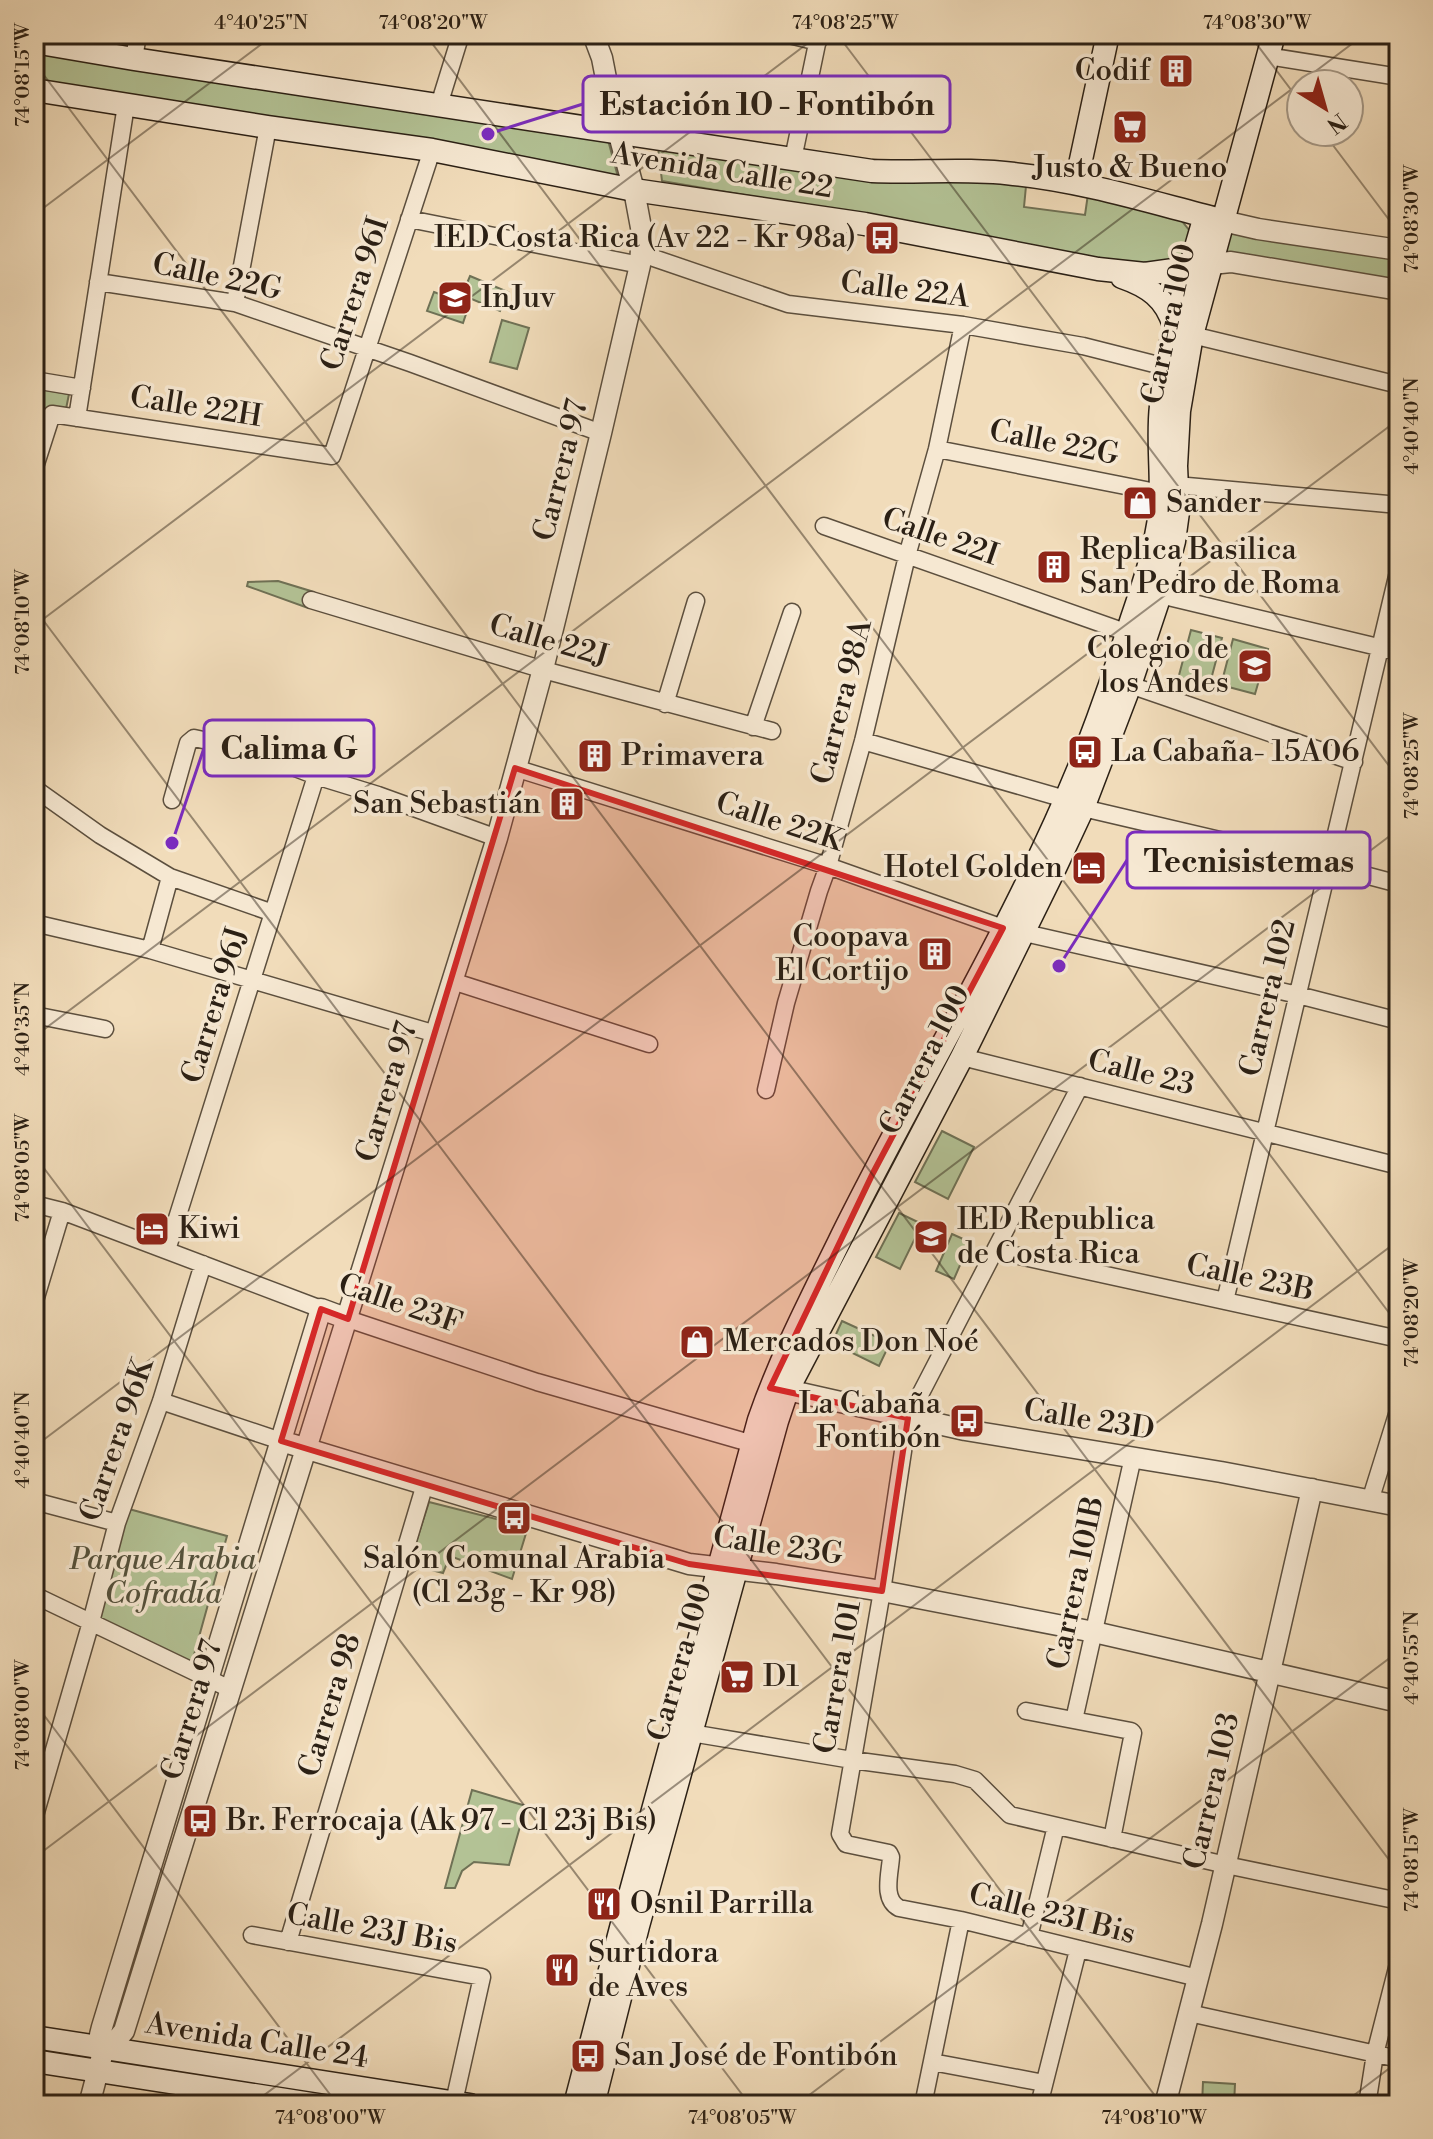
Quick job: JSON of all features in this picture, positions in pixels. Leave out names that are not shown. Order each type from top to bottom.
[{"type":"main road","points":[[1076,183],[1108,34]]},
{"type":"main road","name":"Carrera 100","points":[[593,2105],[691,1733],[753,1444],[779,1389],[962,1057],[1013,930],[1130,685],[1160,595],[1178,512],[1168,489],[1159,436],[1166,367],[1183,330],[1214,218],[1274,34]]},
{"type":"main road","name":"Avenida Calle 22","points":[[34,42],[872,171],[998,172],[1045,177],[1214,218]]},
{"type":"main road","name":"Avenida Calle 22","points":[[34,90],[432,150],[634,190],[865,224],[1098,269],[1145,274],[1201,266]]},
{"type":"main road","points":[[1098,269],[1148,288],[1165,304],[1183,330]]},
{"type":"main road","name":"Carrera 100","points":[[1074,803],[1128,633],[1168,489],[1179,411],[1183,330]]},
{"type":"main road","name":"Carrera 100","points":[[575,2105],[622,1924],[728,1569],[777,1421],[779,1389],[804,1314],[873,1173],[956,1022],[1013,930]]},
{"type":"main road","name":"Avenida Calle 24","points":[[34,2037],[462,2104]]},
{"type":"main road","name":"Avenida Calle 24","points":[[34,2061],[319,2105]]},
{"type":"street","points":[[134,59],[138,34]]},
{"type":"street","points":[[439,105],[461,34]]},
{"type":"street","name":"Carrera 97","points":[[104,2048],[115,2042],[124,2031],[497,838],[543,669],[601,433],[641,260],[642,233],[602,58],[593,34]]},
{"type":"street","points":[[602,58],[607,34]]},
{"type":"street","points":[[785,34],[819,38],[793,159]]},
{"type":"street","points":[[1267,56],[1399,77]]},
{"type":"street","points":[[77,418],[126,105]]},
{"type":"street","points":[[235,303],[268,127]]},
{"type":"street","name":"Carrera 96I","points":[[332,456],[432,150]]},
{"type":"street","name":"Avenida Calle 22","points":[[1214,218],[1258,229],[1399,250]]},
{"type":"street","name":"Calle 22A","points":[[409,219],[641,260],[788,304],[963,325],[1083,346],[1166,367]]},
{"type":"street","name":"Avenida Calle 22","points":[[1201,266],[1231,262],[1399,290]]},
{"type":"street","name":"Calle 22G","points":[[98,282],[235,303],[601,433]]},
{"type":"street","name":"Carrera 98A","points":[[766,1090],[786,1003],[863,741],[907,556],[937,449],[963,325]]},
{"type":"street","points":[[1183,330],[1399,385]]},
{"type":"street","points":[[34,380],[82,388]]},
{"type":"street","name":"Calle 22H","points":[[34,470],[52,414],[332,456]]},
{"type":"street","name":"Calle 22G","points":[[937,449],[1168,489],[1399,505]]},
{"type":"street","name":"Calle 22I","points":[[824,526],[1128,633]]},
{"type":"street","name":"Carrera 102","points":[[1225,1301],[1399,568]]},
{"type":"street","points":[[1160,595],[1399,652]]},
{"type":"street","name":"Calle 22J","points":[[311,600],[665,704],[772,731]]},
{"type":"street","points":[[665,704],[696,601]]},
{"type":"street","points":[[753,727],[792,612]]},
{"type":"street","points":[[1130,685],[1354,762]]},
{"type":"street","points":[[172,800],[188,743],[194,738],[226,745],[378,795],[497,838]]},
{"type":"street","points":[[863,741],[1074,803],[1399,884]]},
{"type":"street","name":"Calle 22K","points":[[515,768],[828,866],[1013,930],[1399,1021]]},
{"type":"street","name":"Carrera 96J","points":[[167,1250],[316,776]]},
{"type":"street","points":[[34,788],[100,835],[170,877],[273,913]]},
{"type":"street","points":[[150,950],[170,877]]},
{"type":"street","points":[[34,923],[150,950],[436,1034]]},
{"type":"street","points":[[452,981],[649,1044]]},
{"type":"street","points":[[34,1015],[105,1029]]},
{"type":"street","name":"Calle 23","points":[[962,1057],[1399,1166]]},
{"type":"street","name":"Carrera 101","points":[[893,1905],[888,1898],[889,1853],[846,1844],[840,1834],[908,1418],[1080,1086]]},
{"type":"street","name":"Calle 23F","points":[[34,1204],[62,1211],[348,1319],[537,1382],[753,1444]]},
{"type":"street","points":[[34,1304],[62,1211]]},
{"type":"street","name":"Calle 23B","points":[[996,1251],[1399,1339]]},
{"type":"street","name":"Carrera 96K","points":[[34,1819],[117,1523],[161,1401],[203,1264]]},
{"type":"street","name":"Carrera 97","points":[[89,2105],[104,2048],[100,2032],[321,1309]]},
{"type":"street","name":"Calle 23D","points":[[779,1389],[965,1430],[1221,1472],[1399,1506]]},
{"type":"street","name":"Calle 23G","points":[[161,1401],[281,1441],[680,1562],[882,1591],[1094,1632],[1399,1702]]},
{"type":"street","points":[[1370,1501],[1399,1408]]},
{"type":"street","name":"Carrera 101B","points":[[1074,1720],[1133,1457]]},
{"type":"street","name":"Carrera 98","points":[[288,1942],[425,1484]]},
{"type":"street","name":"Carrera 103","points":[[1165,2105],[1226,1865],[1312,1489]]},
{"type":"street","points":[[34,1501],[117,1523]]},
{"type":"street","points":[[34,1595],[230,1689]]},
{"type":"street","points":[[1026,1711],[1133,1733],[1112,1839]]},
{"type":"street","points":[[691,1733],[955,1774],[975,1780],[1010,1815],[1399,1901]]},
{"type":"street","points":[[1029,1937],[1056,1826]]},
{"type":"street","name":"Calle 23I Bis","points":[[893,1905],[1198,1978]]},
{"type":"street","points":[[923,2105],[961,1920]]},
{"type":"street","name":"Calle 23J Bis","points":[[252,1935],[482,1977],[462,2104]]},
{"type":"street","points":[[1039,2105],[1078,1950]]},
{"type":"street","points":[[1367,2105],[1375,2054],[1399,1960]]},
{"type":"street","points":[[1189,2013],[1399,2059]]},
{"type":"street","points":[[932,2062],[1044,2083]]},
{"type":"highlighted area","points":[[515,768],[1003,928],[873,1173],[770,1388],[908,1418],[882,1591],[689,1564],[281,1441],[321,1309],[348,1319]]},
{"type":"green space","points":[[34,50],[608,140],[618,177],[34,81]]},
{"type":"green space","points":[[658,147],[1026,186],[1024,207],[1085,215],[1088,194],[1181,220],[1190,234],[1183,256],[1178,261],[1147,267],[662,181]]},
{"type":"green space","points":[[1229,232],[1399,258],[1399,284],[1225,255]]},
{"type":"green space","points":[[470,276],[508,292],[500,311],[462,295]]},
{"type":"green space","points":[[434,292],[469,305],[463,323],[427,311]]},
{"type":"green space","points":[[502,320],[529,328],[517,369],[490,362]]},
{"type":"green space","points":[[34,388],[69,394],[66,409],[40,411],[34,434]]},
{"type":"green space","points":[[278,581],[314,592],[308,608],[247,586],[248,582]]},
{"type":"green space","points":[[1191,630],[1222,638],[1209,687],[1178,679]]},
{"type":"green space","points":[[1233,639],[1268,649],[1255,694],[1221,685]]},
{"type":"green space","points":[[942,1131],[974,1147],[948,1199],[915,1182]]},
{"type":"green space","points":[[899,1213],[922,1224],[900,1269],[876,1257]]},
{"type":"green space","points":[[952,1234],[970,1242],[954,1279],[936,1271]]},
{"type":"green space","points":[[842,1321],[890,1343],[879,1366],[832,1343]]},
{"type":"green space","points":[[429,1502],[528,1527],[512,1579],[450,1556],[443,1573],[409,1564]]},
{"type":"green space","name":"Parque Arabia Cofradía","points":[[129,1509],[227,1536],[192,1662],[98,1619]]},
{"type":"green space","points":[[472,1790],[526,1806],[509,1865],[474,1862],[462,1871],[455,1888],[445,1888]]},
{"type":"green space","points":[[1203,2082],[1235,2084],[1234,2105],[1202,2105]]},
{"type":"place","name":"Codif","points":[[1176,71]]},
{"type":"place","name":"Justo & Bueno","points":[[1130,127]]},
{"type":"place","name":"Estación 10 - Fontibón","points":[[488,134]]},
{"type":"place","name":"IED Costa Rica (Av 22 - Kr 98a)","points":[[882,238]]},
{"type":"place","name":"InJuv","points":[[455,298]]},
{"type":"place","name":"Sander","points":[[1140,503]]},
{"type":"place","name":"Replica Basilica San Pedro de Roma","points":[[1054,567]]},
{"type":"place","name":"Colegio de los Andes","points":[[1255,666]]},
{"type":"place","name":"La Cabaña- 15A06","points":[[1085,752]]},
{"type":"place","name":"Primavera","points":[[595,756]]},
{"type":"place","name":"San Sebastián","points":[[567,804]]},
{"type":"place","name":"Calima G","points":[[172,843]]},
{"type":"place","name":"Hotel Golden","points":[[1089,868]]},
{"type":"place","name":"Coopava El Cortijo","points":[[935,954]]},
{"type":"place","name":"Tecnisistemas","points":[[1059,966]]},
{"type":"place","name":"Kiwi","points":[[152,1229]]},
{"type":"place","name":"IED Republica de Costa Rica","points":[[931,1237]]},
{"type":"place","name":"Mercados Don Noé","points":[[697,1342]]},
{"type":"place","name":"La Cabaña Fontibón","points":[[967,1421]]},
{"type":"place","name":"Salón Comunal Arabia (Cl 23g - Kr 98)","points":[[514,1518]]},
{"type":"place","name":"D1","points":[[737,1677]]},
{"type":"place","name":"Br. Ferrocaja (Ak 97 - Cl 23j Bis)","points":[[200,1821]]},
{"type":"place","name":"Osnil Parrilla","points":[[604,1904]]},
{"type":"place","name":"Surtidora de Aves","points":[[562,1970]]},
{"type":"place","name":"San José de Fontibón","points":[[588,2056]]}]
